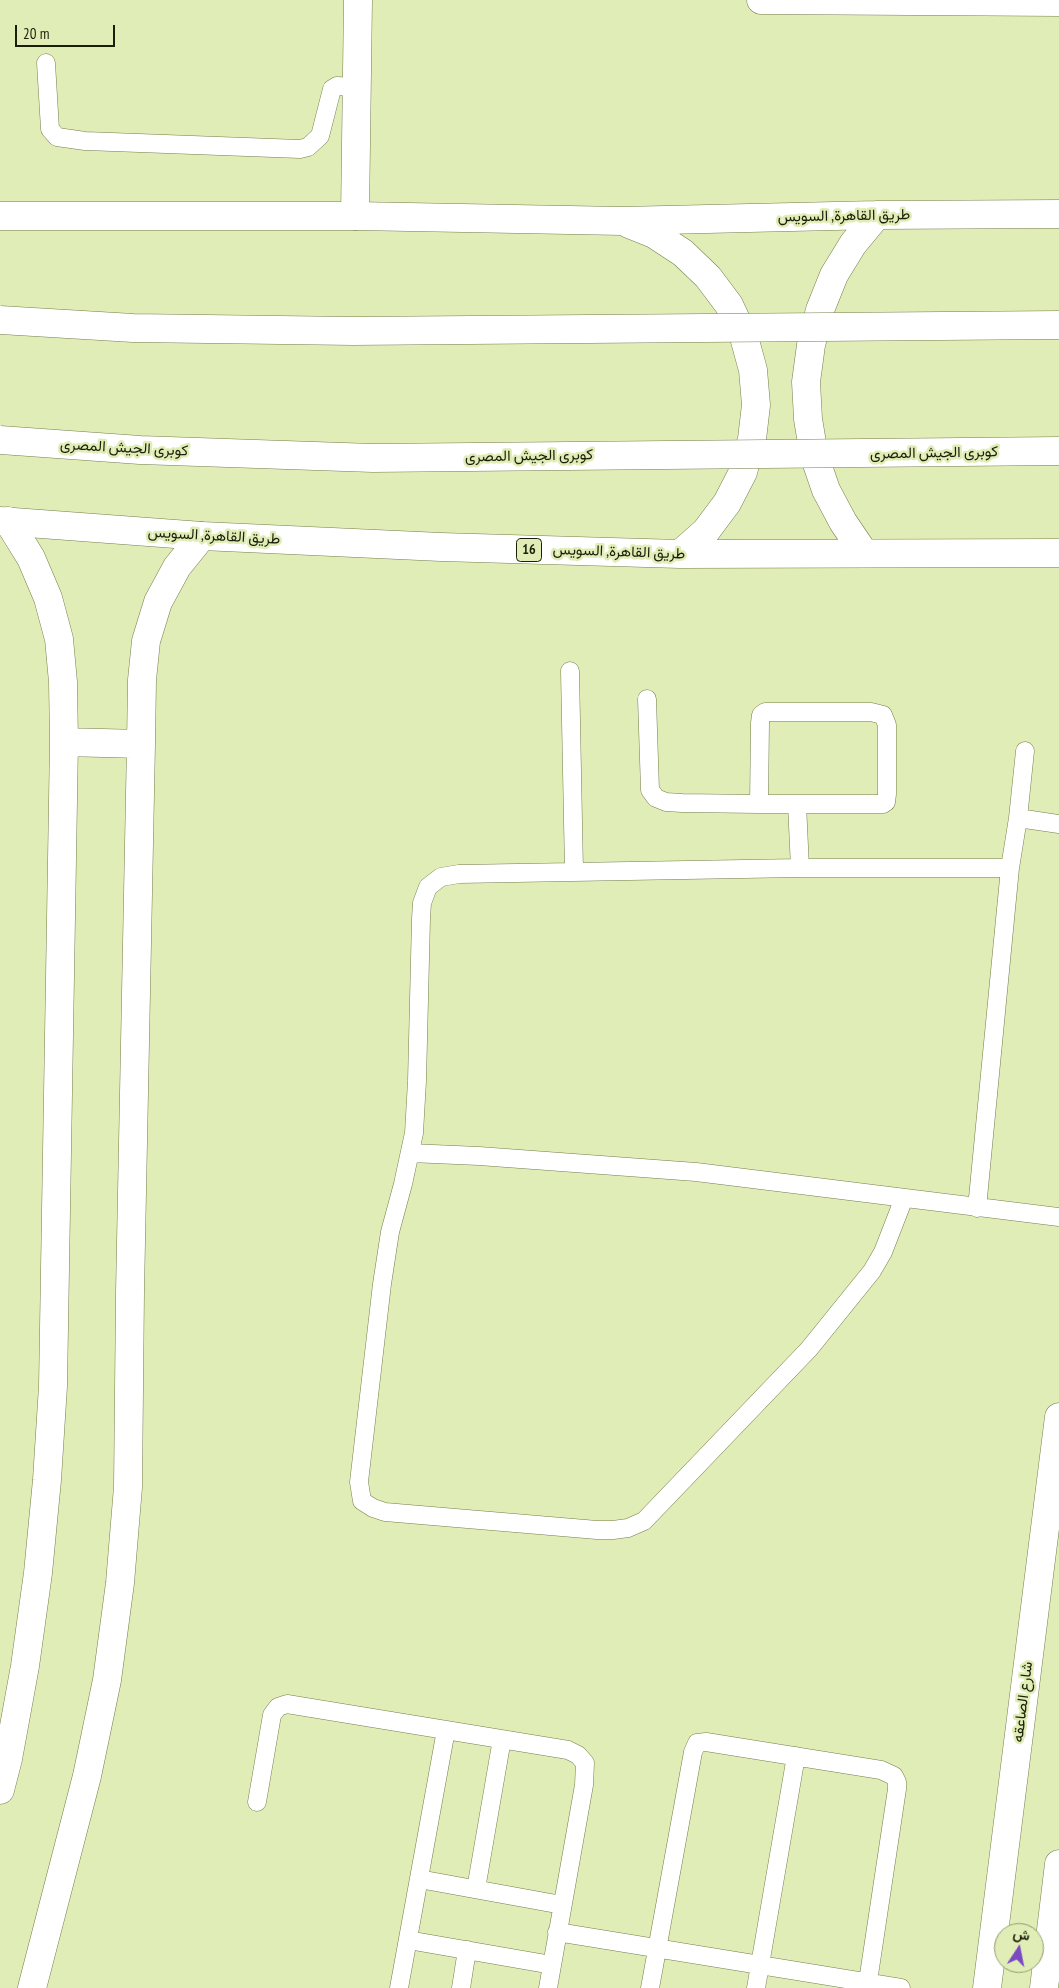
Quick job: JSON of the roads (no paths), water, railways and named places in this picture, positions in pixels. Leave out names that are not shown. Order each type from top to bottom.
[{"type":"main road","points":[[355,216],[358,0]]},
{"type":"main road","points":[[761,0],[1059,2]]},
{"type":"main road","name":"طريق القاهرة, السويس","points":[[0,216],[355,216],[622,221],[877,215],[1059,214]]},
{"type":"main road","points":[[864,553],[843,522],[826,490],[814,455],[808,418],[806,382],[810,345],[820,310],[834,275],[853,244],[877,215]]},
{"type":"main road","points":[[622,221],[654,234],[683,253],[708,277],[729,306],[744,337],[753,370],[756,405],[752,439],[743,472],[727,503],[706,531],[680,554]]},
{"type":"main road","points":[[0,320],[133,328],[353,331],[1059,325]]},
{"type":"main road","name":"كوبرى الجيش المصرى","points":[[0,440],[140,450],[373,458],[1059,451]]},
{"type":"main road","points":[[0,1790],[8,1759],[25,1666],[38,1573],[48,1470],[53,1376],[64,742],[63,682],[59,639],[48,598],[31,558],[4,521]]},
{"type":"main road","name":"طريق القاهرة, السويس","points":[[4,521],[202,536],[441,547],[680,554],[1059,552]]},
{"type":"main road","points":[[32,1988],[88,1776],[107,1680],[120,1583],[128,1467],[142,680],[148,633],[158,602],[177,567],[202,536]]},
{"type":"main road","points":[[64,742],[141,744]]},
{"type":"main road","name":"شارع الصاعقه","points":[[987,1988],[1059,1417]]},
{"type":"main road","points":[[1044,1988],[1059,1864]]},
{"type":"lane","points":[[46,63],[50,129],[57,137],[85,141],[300,149],[308,147],[320,136],[332,89],[337,86],[356,87]]},
{"type":"lane","points":[[570,671],[574,871]]},
{"type":"lane","points":[[647,700],[648,778],[650,790],[656,798],[666,802],[759,804],[878,804],[886,802],[887,725],[883,715],[871,712],[765,712],[761,715],[760,723],[759,804]]},
{"type":"lane","points":[[977,1208],[1010,868],[1018,818],[1025,751]]},
{"type":"lane","points":[[797,804],[800,868]]},
{"type":"lane","points":[[1018,818],[1059,824]]},
{"type":"lane","points":[[904,1198],[892,1232],[876,1264],[820,1335],[760,1402],[644,1521],[621,1529],[597,1530],[385,1512],[373,1508],[362,1501],[359,1482],[382,1284],[390,1232],[414,1133],[421,919],[422,903],[428,887],[441,877],[459,874],[800,868],[1010,868]]},
{"type":"lane","points":[[410,1153],[479,1156],[696,1172],[1059,1217]]},
{"type":"lane","points":[[257,1802],[272,1714],[278,1707],[287,1704],[568,1750],[578,1755],[585,1763],[584,1785],[548,1988]]},
{"type":"lane","points":[[399,1988],[446,1730]]},
{"type":"lane","points":[[476,1889],[502,1740]]},
{"type":"lane","points":[[650,1988],[695,1746],[697,1743],[706,1742],[881,1770],[889,1772],[894,1776],[897,1782],[867,1985]]},
{"type":"lane","points":[[756,1988],[796,1756]]},
{"type":"lane","points":[[419,1879],[562,1905]]},
{"type":"lane","points":[[557,1932],[760,1965],[867,1985],[902,1988]]},
{"type":"lane","points":[[408,1940],[552,1965]]},
{"type":"lane","points":[[461,1988],[467,1950]]}]
